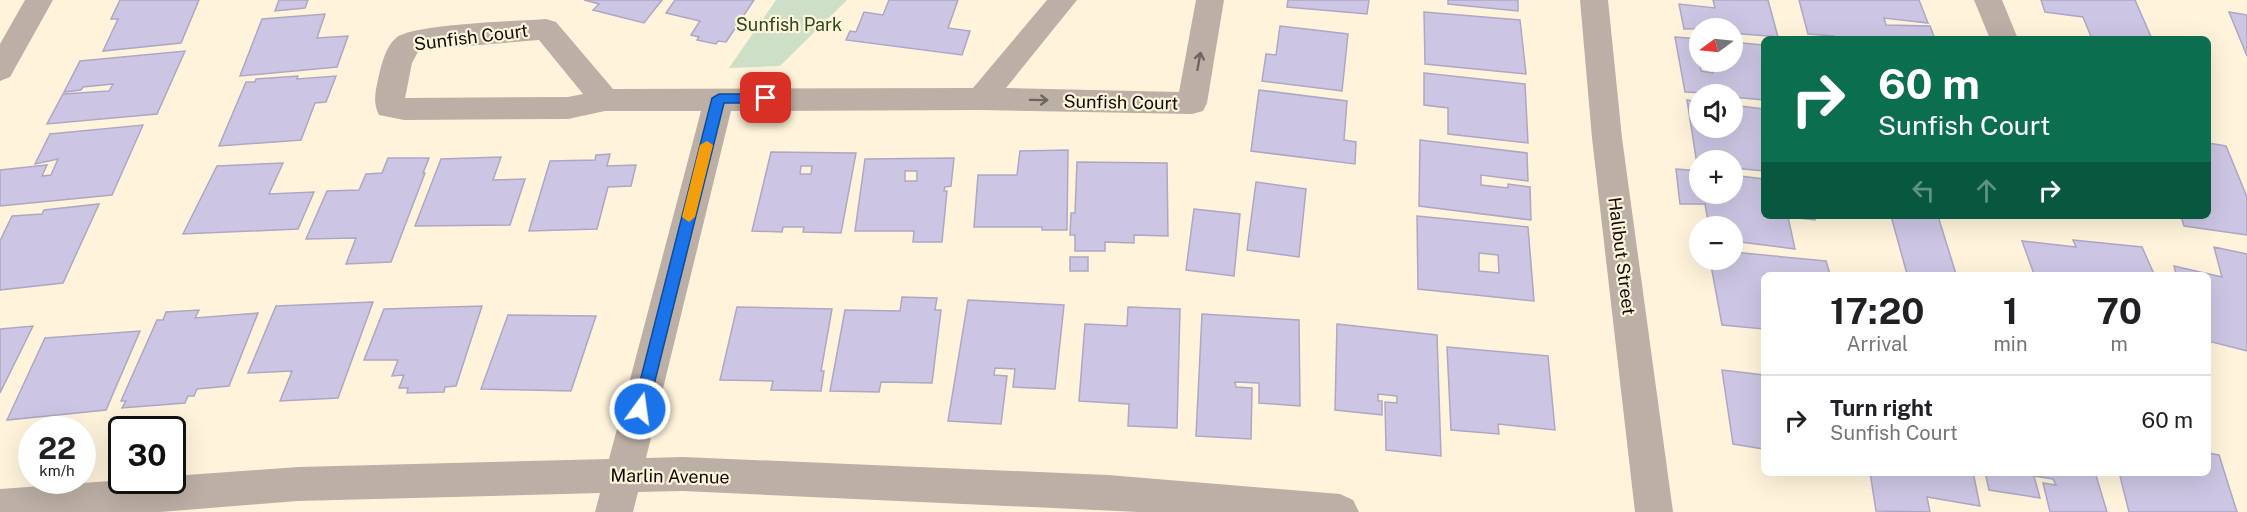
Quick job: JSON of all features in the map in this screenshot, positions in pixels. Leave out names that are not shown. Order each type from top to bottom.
[{"type":"street","points":[[0,70],[39,0]]},
{"type":"street","points":[[981,99],[1063,0]]},
{"type":"street","name":"Sunfish Court","points":[[605,100],[546,29],[422,39],[408,43],[400,51],[389,98],[390,106],[404,109],[568,108],[605,100],[719,98],[1192,103],[1210,0]]},
{"type":"street","name":"Halibut Street","points":[[1594,0],[1607,138],[1654,512]]},
{"type":"street","points":[[1988,0],[2003,36]]},
{"type":"street","points":[[614,512],[719,98]]},
{"type":"street","name":"Marlin Avenue","points":[[0,507],[298,484],[683,474],[1108,492],[1340,512]]},
{"type":"green space","name":"Sunfish Park","points":[[776,0],[847,0],[780,66],[729,68]]},
{"type":"building","points":[[120,0],[199,0],[181,43],[103,51],[118,19],[111,19]]},
{"type":"building","points":[[279,0],[308,0],[305,8],[275,11]]},
{"type":"building","points":[[584,0],[662,0],[644,23],[593,10],[599,4]]},
{"type":"building","points":[[675,0],[754,0],[726,42],[718,41],[716,44],[697,40],[699,37],[691,35],[700,21],[666,13]]},
{"type":"building","points":[[889,0],[958,0],[948,28],[970,31],[962,55],[846,40],[850,31],[856,32],[864,12],[883,15]]},
{"type":"building","points":[[1288,0],[1369,0],[1367,14],[1287,7]]},
{"type":"building","points":[[1448,0],[1518,0],[1518,11],[1448,4]]},
{"type":"building","points":[[1713,0],[1768,0],[1778,36],[1743,34],[1743,18],[1689,18],[1689,29],[1684,29],[1679,4],[1715,8]]},
{"type":"building","points":[[1799,0],[1919,0],[1928,23],[1884,18],[1886,25],[1930,26],[1934,36],[1834,36],[1808,34]]},
{"type":"building","points":[[2041,0],[2135,0],[2151,36],[2091,36],[2083,17],[2045,12]]},
{"type":"building","points":[[1424,12],[1520,20],[1526,74],[1425,64]]},
{"type":"building","points":[[2229,12],[2247,15],[2247,56]]},
{"type":"building","points":[[325,14],[317,38],[348,36],[337,67],[240,76],[262,19]]},
{"type":"building","points":[[1280,26],[1348,34],[1342,91],[1262,81],[1266,54],[1276,55]]},
{"type":"building","points":[[1675,37],[1689,38],[1689,72],[1743,72],[1743,43],[1761,45],[1761,100],[1743,98],[1743,84],[1689,84],[1689,92],[1685,92]]},
{"type":"building","points":[[185,51],[157,114],[47,124],[63,94],[109,91],[113,84],[83,87],[81,90],[64,92],[80,61]]},
{"type":"building","points":[[1424,73],[1525,84],[1528,143],[1448,134],[1448,108],[1424,105]]},
{"type":"building","points":[[298,76],[297,79],[336,76],[326,102],[315,103],[301,140],[219,146],[246,82],[255,82],[256,79]]},
{"type":"building","points":[[1259,90],[1347,101],[1344,140],[1356,142],[1355,164],[1251,151]]},
{"type":"building","points":[[1743,106],[1761,109],[1761,171],[1743,169],[1743,150],[1695,150],[1693,138],[1743,138]]},
{"type":"building","points":[[143,125],[112,195],[0,206],[0,170],[47,165],[42,176],[51,175],[58,159],[35,164],[50,134]]},
{"type":"building","points":[[1420,140],[1527,153],[1528,181],[1481,175],[1481,185],[1508,188],[1508,184],[1530,187],[1531,220],[1419,206]]},
{"type":"building","points":[[2211,144],[2226,146],[2247,197],[2247,235],[2184,226],[2182,219],[2211,219]]},
{"type":"building","points":[[1068,150],[1067,230],[1042,230],[1042,227],[974,227],[978,175],[1017,175],[1020,151]]},
{"type":"building","points":[[771,152],[856,153],[841,233],[803,232],[804,227],[783,227],[782,232],[752,231]],"holes":[[[801,166],[812,166],[811,174],[800,174]]]},
{"type":"building","points":[[610,154],[607,166],[636,165],[631,186],[608,187],[597,229],[529,231],[550,161],[595,160],[596,155]]},
{"type":"building","points":[[501,157],[493,180],[525,179],[510,225],[415,226],[441,159]]},
{"type":"building","points":[[388,158],[429,158],[391,262],[346,264],[356,238],[306,239],[327,191],[359,190],[366,174],[382,173]]},
{"type":"building","points":[[954,158],[951,186],[945,187],[944,191],[947,191],[942,242],[913,242],[914,231],[855,231],[865,159]],"holes":[[[905,171],[917,171],[917,181],[905,181]]]},
{"type":"building","points":[[1077,162],[1167,163],[1168,236],[1134,235],[1134,243],[1105,242],[1105,251],[1075,251],[1075,235],[1070,235],[1071,213],[1075,213]]},
{"type":"building","points":[[283,163],[269,194],[314,192],[298,229],[183,234],[217,166]]},
{"type":"building","points":[[1676,169],[1689,170],[1689,204],[1680,204]]},
{"type":"building","points":[[1743,176],[1761,179],[1761,219],[1788,219],[1795,249],[1743,242],[1743,216],[1707,216],[1705,204],[1743,204]]},
{"type":"building","points":[[1256,182],[1306,189],[1299,257],[1247,250]]},
{"type":"building","points":[[99,204],[63,283],[0,290],[0,241],[12,216],[42,214],[44,210]]},
{"type":"building","points":[[1194,209],[1240,214],[1234,276],[1186,270]]},
{"type":"building","points":[[1417,216],[1528,227],[1534,301],[1418,289]],"holes":[[[1479,253],[1498,255],[1499,273],[1479,271]]]},
{"type":"building","points":[[1892,219],[1939,219],[1955,272],[1906,272]]},
{"type":"building","points":[[2073,240],[2142,247],[2153,272],[2033,272],[2022,241],[2076,247]]},
{"type":"building","points":[[2214,247],[2247,254],[2247,351],[2211,342],[2211,274],[2222,277]]},
{"type":"building","points":[[1743,253],[1826,261],[1829,272],[1761,272],[1761,329],[1722,325],[1712,270],[1743,270]]},
{"type":"building","points":[[1070,257],[1088,257],[1088,271],[1070,271]]},
{"type":"building","points":[[2174,266],[2200,272],[2176,272]]},
{"type":"building","points":[[902,297],[937,298],[935,310],[941,310],[932,383],[881,382],[879,392],[830,391],[845,310],[900,311]]},
{"type":"building","points":[[968,300],[1064,305],[1055,389],[1013,387],[1015,369],[995,368],[994,375],[1007,376],[1001,424],[948,421]]},
{"type":"building","points":[[373,302],[338,398],[280,401],[292,371],[248,373],[276,306]]},
{"type":"building","points":[[482,306],[456,386],[445,387],[444,392],[407,393],[408,388],[399,388],[404,375],[392,376],[398,360],[364,360],[384,309]]},
{"type":"building","points":[[737,307],[832,309],[821,371],[824,371],[821,391],[771,390],[773,381],[720,380]]},
{"type":"building","points":[[1128,307],[1180,309],[1177,428],[1128,426],[1129,404],[1079,401],[1085,324],[1127,326]]},
{"type":"building","points":[[199,310],[195,318],[258,313],[229,386],[197,389],[194,396],[188,396],[185,403],[122,408],[126,401],[121,401],[157,320],[163,320],[166,312]]},
{"type":"building","points":[[1202,314],[1299,320],[1300,406],[1259,403],[1259,383],[1235,382],[1236,387],[1252,388],[1251,439],[1196,436]]},
{"type":"building","points":[[508,315],[596,316],[571,391],[481,389]]},
{"type":"building","points":[[1337,324],[1437,335],[1441,456],[1386,450],[1385,402],[1397,403],[1397,396],[1378,394],[1378,401],[1382,401],[1382,415],[1335,410]]},
{"type":"building","points":[[33,326],[0,393],[0,329]]},
{"type":"building","points":[[140,331],[106,410],[47,416],[18,416],[18,419],[7,420],[45,338]]},
{"type":"building","points":[[1447,347],[1548,356],[1555,430],[1498,424],[1499,434],[1451,430]]},
{"type":"building","points":[[1722,370],[1761,375],[1761,449],[1733,444]]},
{"type":"building","points":[[2211,454],[2219,455],[2237,512],[2129,512],[2120,476],[2211,476]]},
{"type":"building","points":[[1871,476],[1974,476],[1980,506],[1927,497],[1930,512],[1876,511]]},
{"type":"building","points":[[1986,476],[2034,476],[2040,498],[1989,490]]},
{"type":"building","points":[[2034,476],[2096,476],[2107,512],[2050,512],[2043,483],[2056,485],[2053,479]]},
{"type":"slow traffic","points":[[689,217],[707,145]]},
{"type":"route","points":[[640,409],[719,98],[766,98]]}]
